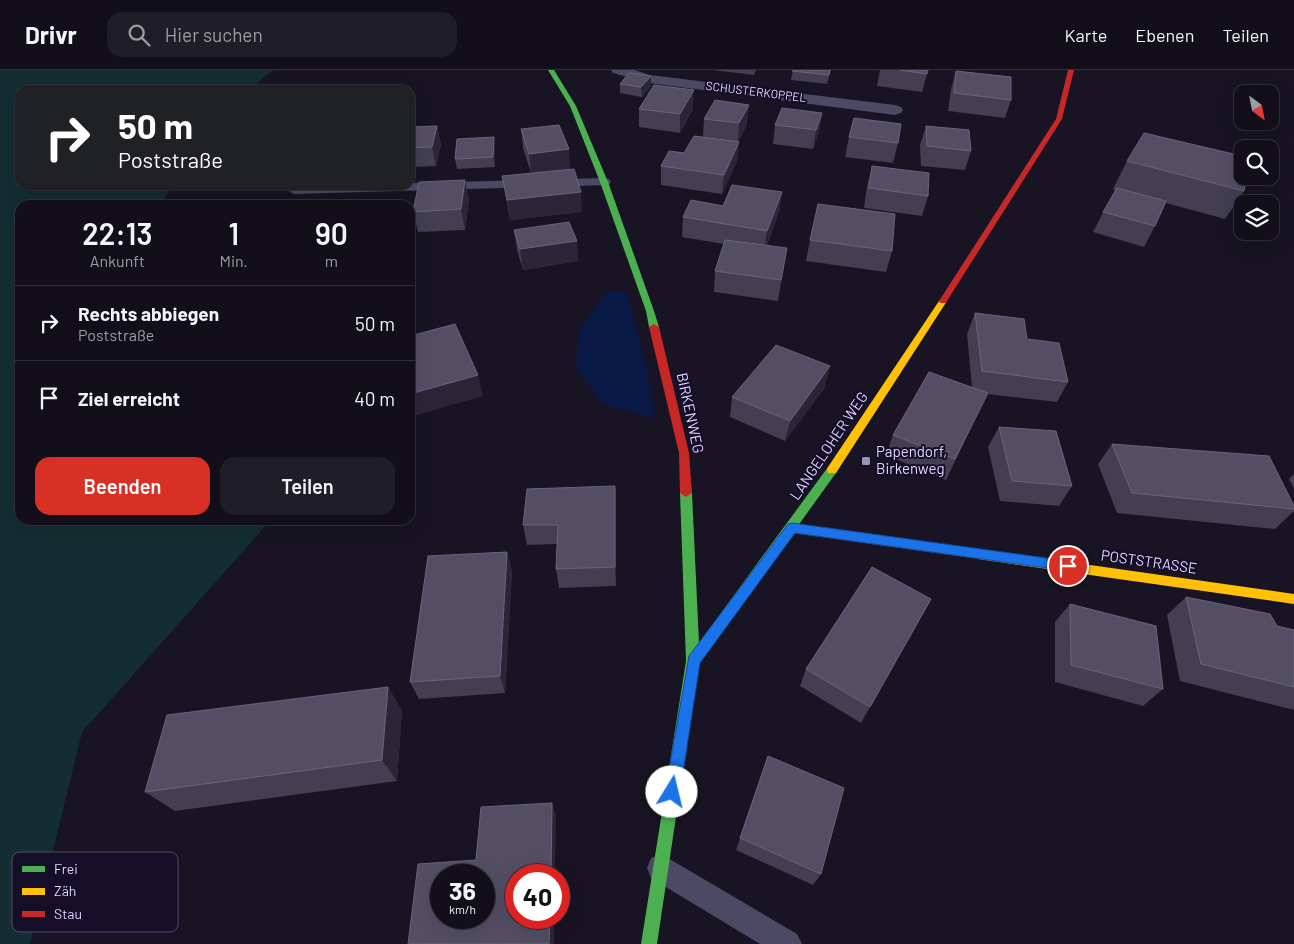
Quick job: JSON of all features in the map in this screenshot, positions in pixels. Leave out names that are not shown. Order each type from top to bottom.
[{"type":"street","name":"BIRKENWEG","points":[[551,70],[573,106],[604,182],[650,311],[684,453],[693,660]]},
{"type":"street","name":"SCHUSTERKOPPEL","points":[[618,70],[649,78],[895,110]]},
{"type":"street","name":"LANGELOHER WEG","points":[[649,944],[693,660],[792,528],[846,451],[1060,119],[1071,70]]},
{"type":"street","name":"POSTSTRASSE","points":[[792,528],[1294,599]]},
{"type":"lane","points":[[415,187],[604,182]]},
{"type":"lane","points":[[661,868],[787,944]]},
{"type":"green space","points":[[0,70],[273,70],[255,85],[15,85],[15,190],[170,190],[163,200],[15,200],[15,525],[267,525],[82,732],[53,852],[12,852],[12,932],[33,932],[30,944],[0,944]]},
{"type":"water","points":[[606,291],[626,291],[647,367],[655,418],[602,404],[576,367],[579,331]]},
{"type":"building","points":[[793,70],[830,70],[829,75]]},
{"type":"building","points":[[900,70],[928,70],[927,74]]},
{"type":"building","points":[[956,71],[1011,77],[1011,100],[954,93]]},
{"type":"building","points":[[629,73],[651,76],[641,87],[620,84]]},
{"type":"building","points":[[654,85],[694,90],[680,114],[639,109]]},
{"type":"building","points":[[715,100],[749,105],[739,123],[704,119]]},
{"type":"building","points":[[782,108],[822,113],[816,130],[775,125]]},
{"type":"building","points":[[854,118],[901,124],[898,143],[849,137]]},
{"type":"building","points":[[559,125],[569,149],[529,154],[521,129]]},
{"type":"building","points":[[437,126],[432,147],[415,148],[415,127]]},
{"type":"building","points":[[926,126],[969,130],[971,151],[927,146]]},
{"type":"building","points":[[1144,133],[1234,154],[1234,185],[1245,185],[1244,191],[1127,161]]},
{"type":"building","points":[[694,136],[739,142],[724,175],[661,166],[669,151],[684,153]]},
{"type":"building","points":[[494,137],[493,157],[455,159],[457,139]]},
{"type":"building","points":[[872,166],[929,173],[928,196],[869,188]]},
{"type":"building","points":[[574,169],[581,192],[507,200],[502,176]]},
{"type":"building","points":[[465,180],[461,209],[415,212],[419,182]]},
{"type":"building","points":[[732,185],[782,192],[767,231],[683,217],[691,200],[723,206]]},
{"type":"building","points":[[1117,188],[1166,201],[1155,226],[1103,212]]},
{"type":"building","points":[[818,204],[895,214],[892,251],[810,240]]},
{"type":"building","points":[[569,222],[577,241],[520,249],[514,230]]},
{"type":"building","points":[[725,240],[787,248],[781,280],[715,271]]},
{"type":"building","points":[[975,313],[1024,319],[1027,339],[1059,343],[1068,382],[982,371]]},
{"type":"building","points":[[455,324],[478,375],[415,393],[415,335]]},
{"type":"building","points":[[776,345],[830,366],[790,421],[732,397]]},
{"type":"building","points":[[929,372],[988,393],[955,459],[893,435]]},
{"type":"building","points":[[999,427],[1056,431],[1072,486],[1012,481]]},
{"type":"building","points":[[1112,444],[1269,456],[1294,509],[1132,493]]},
{"type":"building","points":[[615,486],[615,567],[556,569],[558,525],[523,525],[527,489]]},
{"type":"building","points":[[507,552],[500,676],[410,682],[428,556]]},
{"type":"building","points":[[872,567],[931,599],[870,707],[806,669]]},
{"type":"building","points":[[1186,597],[1270,614],[1277,626],[1294,630],[1294,687],[1201,664]]},
{"type":"building","points":[[1070,604],[1156,626],[1163,689],[1071,665]]},
{"type":"building","points":[[388,687],[382,760],[145,792],[167,715]]},
{"type":"building","points":[[768,756],[844,788],[821,874],[740,838]]},
{"type":"building","points":[[552,803],[551,864],[505,864],[505,929],[550,929],[549,944],[408,944],[418,864],[476,860],[481,807]]},
{"type":"traffic: fast","points":[[551,70],[573,106],[604,182],[654,327]]},
{"type":"traffic: fast","points":[[649,944],[693,661],[832,470]]},
{"type":"traffic: fast","points":[[686,493],[693,661]]},
{"type":"traffic: slow","points":[[832,470],[943,301]]},
{"type":"traffic: slow","points":[[978,554],[1294,599]]},
{"type":"traffic: jam","points":[[943,301],[1059,119],[1071,70]]},
{"type":"traffic: jam","points":[[654,327],[684,453],[686,493]]},
{"type":"traffic: jam","points":[[792,528],[978,554]]},
{"type":"place","name":"Papendorf, Birkenweg","points":[[866,461]]},
{"type":"route","points":[[672,792],[693,660],[792,528],[1068,566]]}]
